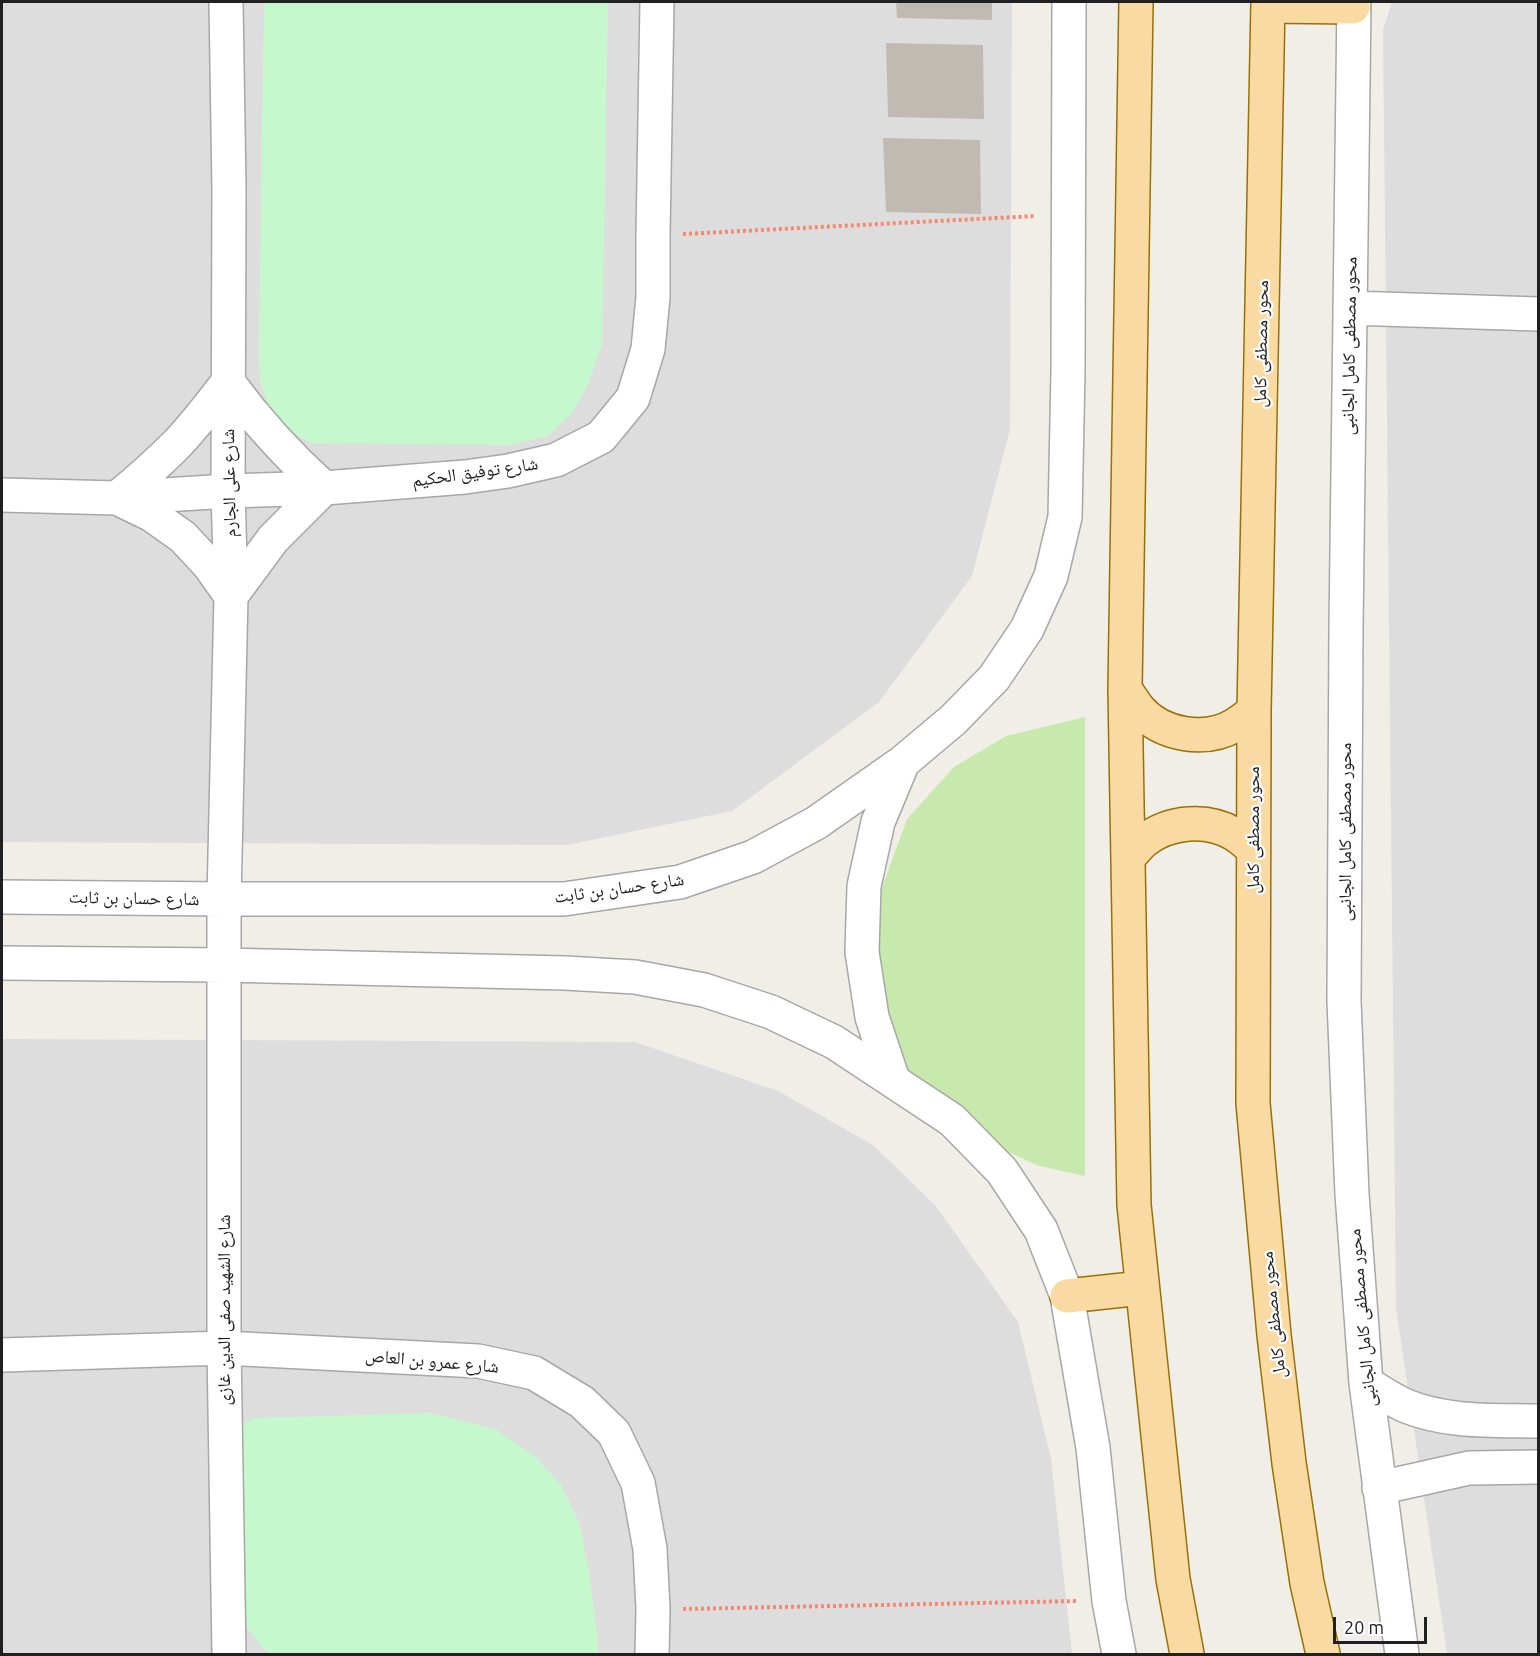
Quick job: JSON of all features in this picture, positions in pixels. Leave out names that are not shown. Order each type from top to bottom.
[{"type":"main road","points":[[1136,2],[1125,689],[1134,1205],[1173,1579],[1187,1654]]},
{"type":"main road","points":[[1268,4],[1353,4]]},
{"type":"main road","name":"محور مصطفى كامل","points":[[1268,4],[1254,711],[1253,1103],[1274,1335],[1289,1463],[1308,1583],[1323,1654]]},
{"type":"main road","points":[[1125,689],[1140,710],[1160,726],[1184,734],[1218,732],[1233,726],[1254,711]]},
{"type":"main road","points":[[1128,858],[1144,841],[1165,828],[1188,823],[1212,825],[1234,834],[1253,849]]},
{"type":"main road","points":[[1067,1296],[1142,1288]]},
{"type":"street","name":"شارع على الجارم","points":[[224,965],[231,596],[228,491],[229,190],[226,2]]},
{"type":"street","name":"شارع توفيق الحكيم","points":[[2,495],[117,498],[324,488],[465,477],[508,471],[556,460],[601,437],[633,398],[648,349],[653,297],[657,2]]},
{"type":"street","points":[[1069,215],[1070,2]]},
{"type":"street","name":"محور مصطفى كامل الجانبى","points":[[1353,4],[1344,1001],[1352,1194],[1366,1383],[1402,1654]]},
{"type":"street","name":"شارع حسان بن ثابت","points":[[2,897],[564,899],[680,882],[753,857],[816,823],[903,762],[953,720],[994,678],[1027,629],[1051,576],[1065,517],[1069,215]]},
{"type":"street","points":[[1350,308],[1539,314]]},
{"type":"street","points":[[228,382],[271,437],[324,488],[273,538],[231,596],[209,565],[183,537],[152,515],[117,498],[177,444],[228,382]]},
{"type":"street","points":[[893,1080],[872,1017],[862,952],[864,886],[878,822],[903,762]]},
{"type":"street","points":[[2,963],[224,965],[635,977],[704,990],[771,1012],[834,1042],[952,1120],[1002,1171],[1041,1230],[1067,1296],[1093,1448],[1109,1601],[1119,1654]]},
{"type":"street","name":"شارع الشهيد صفى الدين غازى","points":[[224,965],[224,1348],[234,1650]]},
{"type":"street","name":"شارع عمرو بن العاص","points":[[2,1355],[224,1348],[478,1361],[534,1373],[582,1402],[614,1433],[638,1484],[650,1549],[653,1609],[652,1654]]},
{"type":"street","points":[[1366,1383],[1405,1405],[1430,1414],[1469,1420],[1539,1421]]},
{"type":"street","points":[[1379,1488],[1469,1468],[1539,1467]]},
{"type":"path","points":[[653,235],[1069,215]]},
{"type":"path","points":[[653,1609],[1109,1601]]},
{"type":"shaded area","points":[[2,2],[1012,2],[1010,429],[972,576],[879,702],[732,811],[567,845],[2,842]]},
{"type":"shaded area","points":[[1392,2],[1538,2],[1538,1654],[1447,1654],[1396,1308],[1383,30]]},
{"type":"shaded area","points":[[2,1039],[635,1042],[778,1091],[873,1145],[935,1205],[1018,1322],[1051,1459],[1072,1654],[2,1654]]},
{"type":"green space","points":[[264,2],[608,2],[602,345],[587,387],[572,413],[548,436],[508,445],[311,443],[286,429],[269,407],[260,381],[259,350]]},
{"type":"green space","points":[[1085,717],[1085,1176],[1039,1166],[980,1139],[920,1091],[890,1044],[879,974],[880,893],[907,819],[954,767],[1006,736]]},
{"type":"green space","points":[[432,1413],[497,1430],[537,1458],[561,1485],[580,1524],[590,1578],[598,1654],[270,1654],[244,1624],[235,1427],[255,1418]]},
{"type":"building","points":[[896,2],[992,2],[992,20],[897,18]]},
{"type":"building","points":[[886,43],[983,45],[984,119],[888,117]]},
{"type":"building","points":[[883,138],[980,140],[981,214],[886,212]]}]
